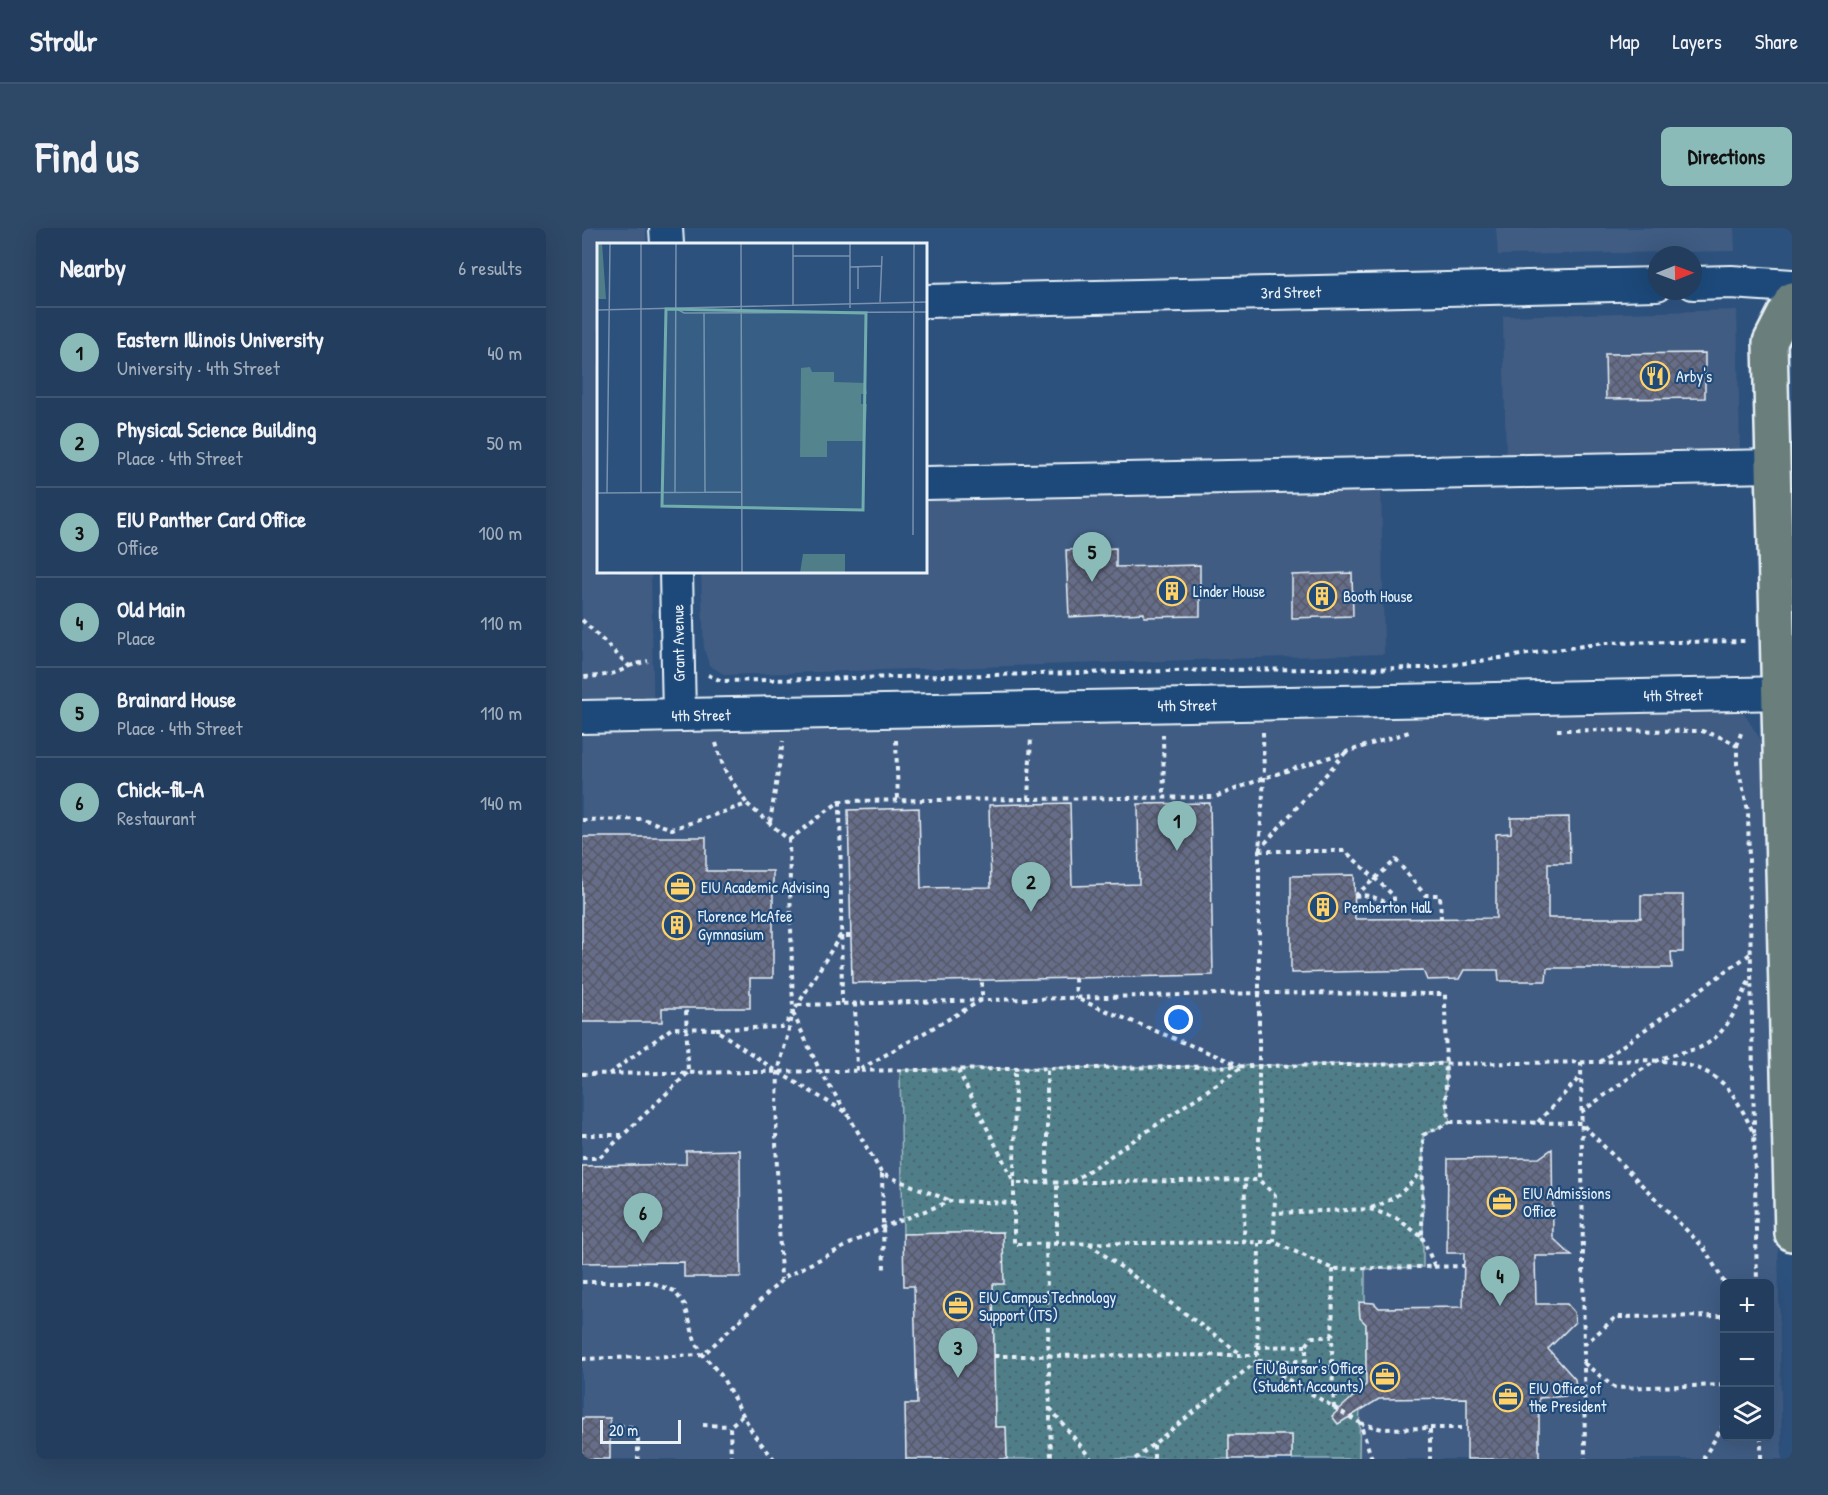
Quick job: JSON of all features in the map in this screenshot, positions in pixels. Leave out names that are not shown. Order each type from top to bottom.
[{"type":"main road","points":[[1792,299],[1770,342],[1773,466],[1785,693],[1792,1234]]},
{"type":"street","points":[[666,228],[667,243]]},
{"type":"street","points":[[1702,283],[1731,282],[1792,286]]},
{"type":"street","name":"3rd Street","points":[[927,301],[1648,284]]},
{"type":"street","points":[[927,483],[1773,466]]},
{"type":"street","name":"Grant Avenue","points":[[676,573],[679,715]]},
{"type":"street","name":"4th Street","points":[[582,717],[1785,693]]},
{"type":"path","points":[[582,620],[629,666]]},
{"type":"path","points":[[706,673],[722,681],[1214,670],[1431,668],[1604,644],[1748,641]]},
{"type":"path","points":[[582,677],[619,673],[629,666],[648,661]]},
{"type":"path","points":[[1263,728],[1264,778],[1259,850],[1259,1180],[1275,1196],[1274,1242]]},
{"type":"path","points":[[1553,729],[1702,732],[1726,739],[1737,746]]},
{"type":"path","points":[[1163,730],[1164,797]]},
{"type":"path","points":[[789,840],[840,801],[1215,796],[1414,730]]},
{"type":"path","points":[[1028,799],[1031,733]]},
{"type":"path","points":[[1741,733],[1737,746],[1737,764],[1748,810],[1757,1279]]},
{"type":"path","points":[[896,736],[898,800]]},
{"type":"path","points":[[770,823],[783,739]]},
{"type":"path","points":[[715,741],[724,769],[747,804],[789,840],[793,1013],[778,1072],[776,1141],[781,1280]]},
{"type":"path","points":[[1259,850],[1347,751]]},
{"type":"path","points":[[840,801],[842,1004]]},
{"type":"path","points":[[582,820],[643,819],[672,829],[747,804]]},
{"type":"path","points":[[1259,850],[1345,852],[1375,879],[1394,896],[1394,905],[1382,902],[1368,894],[1354,896],[1375,879],[1396,860],[1425,896],[1440,894],[1441,919]]},
{"type":"path","points":[[840,936],[851,936]]},
{"type":"path","points":[[609,1074],[672,1028],[782,1028],[840,936]]},
{"type":"path","points":[[1600,1062],[1751,954]]},
{"type":"path","points":[[1581,1112],[1659,1060],[1702,1047],[1713,1039],[1725,1027],[1741,1002],[1751,975]]},
{"type":"path","points":[[1075,978],[1076,998]]},
{"type":"path","points":[[981,1000],[982,980]]},
{"type":"path","points":[[798,1005],[1258,993],[1445,994],[1446,1100],[1450,1122]]},
{"type":"path","points":[[1076,998],[1243,1066]]},
{"type":"path","points":[[857,1071],[981,1000]]},
{"type":"path","points":[[855,1004],[857,1071]]},
{"type":"path","points":[[582,1158],[599,1158],[688,1073],[686,1009]]},
{"type":"path","points":[[793,1013],[820,1071],[882,1174],[884,1271]]},
{"type":"path","points":[[715,1029],[778,1072],[847,1113]]},
{"type":"path","points":[[582,1074],[1659,1060],[1691,1066],[1712,1076],[1732,1093],[1755,1137]]},
{"type":"path","points":[[1581,1062],[1585,1459]]},
{"type":"path","points":[[1072,1183],[1243,1066]]},
{"type":"path","points":[[1015,1069],[1014,1244],[1274,1242],[1333,1269],[1464,1266]]},
{"type":"path","points":[[1047,1069],[1047,1183]]},
{"type":"path","points":[[958,1070],[1014,1183]]},
{"type":"path","points":[[1538,1123],[1581,1077]]},
{"type":"path","points":[[1435,1267],[1422,1237],[1423,1135],[1450,1122],[1581,1124],[1704,1248],[1722,1279]]},
{"type":"path","points":[[582,1135],[623,1135]]},
{"type":"path","points":[[1274,1213],[1370,1209],[1403,1192],[1422,1171]]},
{"type":"path","points":[[882,1174],[951,1202]]},
{"type":"path","points":[[1244,1243],[1245,1180]]},
{"type":"path","points":[[1014,1183],[1259,1180]]},
{"type":"path","points":[[1057,1183],[1057,1244]]},
{"type":"path","points":[[582,1359],[703,1355],[781,1280],[883,1227],[951,1202],[1014,1203]]},
{"type":"path","points":[[1370,1209],[1398,1219],[1422,1237]]},
{"type":"path","points":[[1257,1361],[1259,1242]]},
{"type":"path","points":[[1089,1244],[1242,1355]]},
{"type":"path","points":[[1046,1245],[1051,1459]]},
{"type":"path","points":[[1333,1269],[1334,1408]]},
{"type":"path","points":[[582,1282],[650,1282],[674,1292],[685,1305],[695,1341],[703,1355],[722,1376],[742,1416],[774,1459]]},
{"type":"path","points":[[1584,1345],[1616,1317],[1720,1316]]},
{"type":"path","points":[[1332,1337],[1312,1337],[1306,1346],[1306,1361],[1313,1368],[1332,1367]]},
{"type":"path","points":[[1257,1347],[1306,1346]]},
{"type":"path","points":[[994,1356],[1257,1355]]},
{"type":"path","points":[[1135,1459],[1257,1361],[1306,1361]]},
{"type":"path","points":[[1257,1361],[1360,1423],[1382,1429],[1461,1428]]},
{"type":"path","points":[[1584,1363],[1615,1388],[1720,1385]]},
{"type":"path","points":[[1333,1395],[1357,1395]]},
{"type":"path","points":[[1049,1408],[1091,1459]]},
{"type":"path","points":[[703,1425],[730,1426],[742,1416]]},
{"type":"path","points":[[1360,1423],[1372,1459]]},
{"type":"path","points":[[610,1426],[633,1426],[638,1435],[638,1459]]},
{"type":"path","points":[[730,1426],[731,1459]]},
{"type":"path","points":[[1430,1428],[1430,1459]]},
{"type":"path","points":[[1703,1459],[1720,1432]]},
{"type":"path","points":[[1761,1441],[1761,1459]]},
{"type":"path","points":[[1154,1444],[1154,1459]]},
{"type":"shaded area","points":[[582,228],[646,228],[646,243],[597,243],[597,573],[651,573],[654,734],[1436,713],[1743,712],[1769,753],[1782,1459],[582,1459]]},
{"type":"shaded area","points":[[1496,228],[1734,228],[1735,251],[1702,252],[1702,246],[1648,246],[1648,252],[1498,255]]},
{"type":"shaded area","points":[[1737,310],[1740,455],[1506,461],[1503,316]]},
{"type":"shaded area","points":[[1381,480],[1384,654],[725,675],[709,665],[704,648],[701,573],[927,573],[927,494]]},
{"type":"green space","points":[[1446,1063],[1446,1100],[1450,1122],[1423,1135],[1423,1267],[1365,1269],[1365,1302],[1359,1308],[1360,1318],[1366,1324],[1366,1385],[1360,1390],[1359,1459],[1292,1459],[1292,1435],[1229,1435],[1229,1459],[1007,1459],[1006,1427],[995,1427],[993,1284],[1003,1284],[1002,1232],[903,1234],[900,1070]]},
{"type":"building","name":"Arby's","points":[[1705,353],[1705,398],[1606,399],[1605,354]]},
{"type":"building","points":[[1116,548],[1116,567],[1200,565],[1200,616],[1144,617],[1144,613],[1069,617],[1066,550]]},
{"type":"building","name":"Booth House","points":[[1352,573],[1353,616],[1292,618],[1292,575]]},
{"type":"building","points":[[1070,803],[1072,886],[1139,884],[1138,804],[1210,803],[1213,975],[852,983],[848,810],[919,808],[921,888],[991,887],[989,805]]},
{"type":"building","name":"Pemberton Hall","points":[[1569,817],[1570,863],[1548,863],[1548,918],[1641,918],[1641,895],[1683,895],[1683,952],[1671,952],[1672,968],[1547,968],[1546,981],[1499,981],[1498,970],[1464,970],[1459,979],[1427,980],[1423,970],[1291,973],[1291,876],[1354,875],[1355,919],[1496,918],[1496,834],[1511,833],[1511,818]]},
{"type":"building","name":"Florence McAfee Gymnasium","points":[[582,837],[706,837],[706,871],[773,871],[773,978],[750,978],[750,1008],[662,1008],[662,1022],[582,1022]]},
{"type":"building","points":[[1552,1149],[1553,1238],[1572,1256],[1535,1256],[1536,1304],[1567,1304],[1574,1312],[1575,1322],[1548,1349],[1575,1379],[1576,1389],[1568,1396],[1539,1398],[1539,1459],[1467,1459],[1467,1398],[1379,1399],[1338,1424],[1332,1416],[1366,1385],[1366,1324],[1360,1318],[1359,1302],[1374,1303],[1379,1308],[1463,1307],[1464,1253],[1447,1253],[1448,1159],[1539,1158]]},
{"type":"building","points":[[740,1150],[741,1277],[684,1277],[684,1262],[582,1263],[582,1166],[686,1164],[686,1151]]},
{"type":"building","points":[[1003,1232],[1004,1284],[993,1284],[995,1427],[1006,1427],[1007,1459],[906,1459],[905,1404],[917,1404],[914,1286],[904,1286],[903,1234]]},
{"type":"building","points":[[582,1418],[610,1418],[610,1459],[582,1459]]},
{"type":"building","points":[[1229,1435],[1292,1435],[1292,1459],[1229,1459]]},
{"type":"place","name":"Arby's","points":[[1655,376]]},
{"type":"place","name":"Brainard House","points":[[1092,582]]},
{"type":"place","name":"Linder House","points":[[1172,591]]},
{"type":"place","name":"Booth House","points":[[1322,596]]},
{"type":"place","name":"Eastern Illinois University","points":[[1177,851]]},
{"type":"place","name":"EIU Academic Advising","points":[[680,887]]},
{"type":"place","name":"Pemberton Hall","points":[[1323,907]]},
{"type":"place","name":"Physical Science Building","points":[[1031,912]]},
{"type":"place","name":"Florence McAfee Gymnasium","points":[[677,925]]},
{"type":"place","name":"EIU Admissions Office","points":[[1502,1202]]},
{"type":"place","name":"Chick-fil-A","points":[[643,1243]]},
{"type":"place","name":"EIU Campus Technology Support (ITS)","points":[[958,1306]]},
{"type":"place","name":"Old Main","points":[[1500,1306]]},
{"type":"place","name":"EIU Bursar's Office (Student Accounts)","points":[[1385,1377]]},
{"type":"place","name":"EIU Panther Card Office","points":[[958,1378]]},
{"type":"place","name":"EIU Office of the President","points":[[1508,1397]]}]
